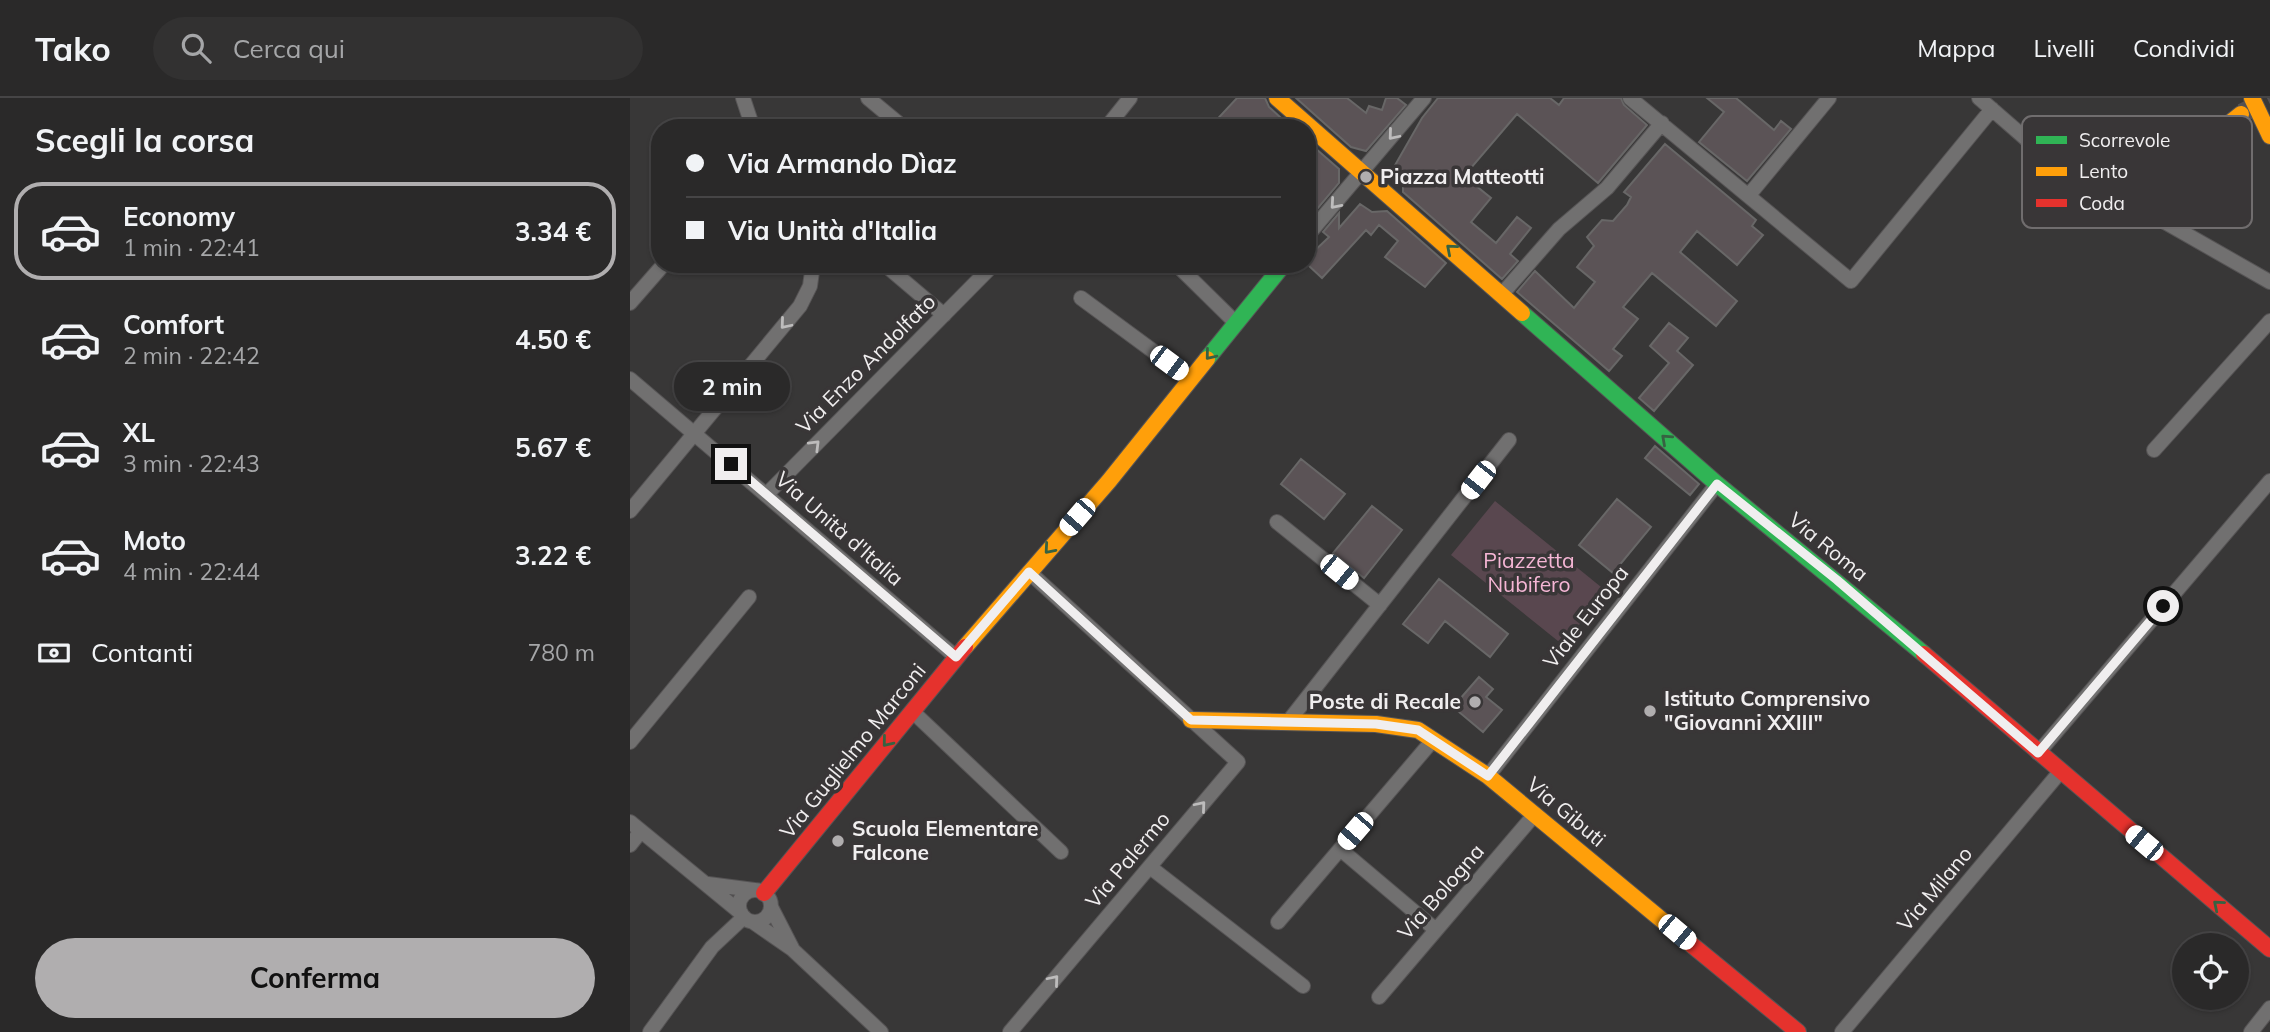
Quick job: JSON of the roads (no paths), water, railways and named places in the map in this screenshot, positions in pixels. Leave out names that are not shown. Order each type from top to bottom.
[{"type":"street","points":[[743,98],[751,119]]},
{"type":"street","points":[[868,98],[893,119]]},
{"type":"street","points":[[1113,119],[1130,98]]},
{"type":"street","name":"Via Roma","points":[[1277,98],[1301,119]]},
{"type":"street","points":[[1316,226],[1424,98]]},
{"type":"street","points":[[1630,98],[1851,281],[1992,109]]},
{"type":"street","points":[[1749,195],[1829,98]]},
{"type":"street","points":[[1979,98],[2022,134]]},
{"type":"street","points":[[2252,98],[2270,136]]},
{"type":"street","points":[[2237,116],[2241,114]]},
{"type":"street","points":[[1502,294],[1559,229],[1608,188],[1662,123]]},
{"type":"street","name":"Via Roma","points":[[1316,132],[1717,484],[1837,580],[2270,949]]},
{"type":"street","points":[[2175,228],[2270,282]]},
{"type":"street","points":[[630,303],[656,273]]},
{"type":"street","points":[[630,511],[800,306],[810,286],[812,273]]},
{"type":"street","points":[[895,273],[944,315]]},
{"type":"street","name":"Via Enzo Andolfato","points":[[767,494],[985,273]]},
{"type":"street","points":[[1185,273],[1236,323]]},
{"type":"street","name":"Via Guglielmo Marconi","points":[[763,897],[956,657],[1191,379],[1277,273]]},
{"type":"street","points":[[1081,298],[1191,379]]},
{"type":"street","points":[[2154,450],[2270,321]]},
{"type":"street","name":"Via Unità d'Italia","points":[[630,379],[956,657]]},
{"type":"street","points":[[1288,722],[1509,440]]},
{"type":"street","points":[[2038,753],[2270,481]]},
{"type":"street","name":"Viale Europa","points":[[1488,776],[1717,484]]},
{"type":"street","points":[[1277,522],[1380,605]]},
{"type":"street","points":[[1029,572],[1191,720]]},
{"type":"street","points":[[630,742],[749,597]]},
{"type":"street","points":[[912,711],[1060,852]]},
{"type":"street","name":"Via Gibuti","points":[[1191,720],[1376,724],[1418,730],[1488,776],[1798,1032]]},
{"type":"street","name":"Via Palermo","points":[[1010,1032],[1238,762],[1191,720]]},
{"type":"street","points":[[1279,922],[1433,740]]},
{"type":"street","name":"Via Milano","points":[[1843,1032],[2060,772]]},
{"type":"street","name":"Via Bologna","points":[[1379,997],[1535,814]]},
{"type":"street","points":[[630,845],[636,826],[746,918],[792,949],[881,1032]]},
{"type":"street","points":[[1340,849],[1436,930]]},
{"type":"street","points":[[1150,867],[1303,986]]},
{"type":"street","points":[[708,884],[763,897],[792,949]]},
{"type":"street","points":[[746,918],[741,899],[763,897]]},
{"type":"street","points":[[650,1032],[712,947],[746,918],[766,917],[763,897]]},
{"type":"street","points":[[2251,1032],[2270,1008]]},
{"type":"tunnel","points":[[2242,113],[2270,99]]},
{"type":"place","name":"Piazza Matteotti","points":[[1366,177]]},
{"type":"place","name":"Poste di Recale","points":[[1475,702]]},
{"type":"place","name":"Istituto Comprensivo \"Giovanni XXIII\"","points":[[1650,711]]},
{"type":"place","name":"Scuola Elementare Falcone","points":[[838,841]]},
{"type":"park label","name":"Piazzetta Nubifero","points":[[1529,573]]}]
